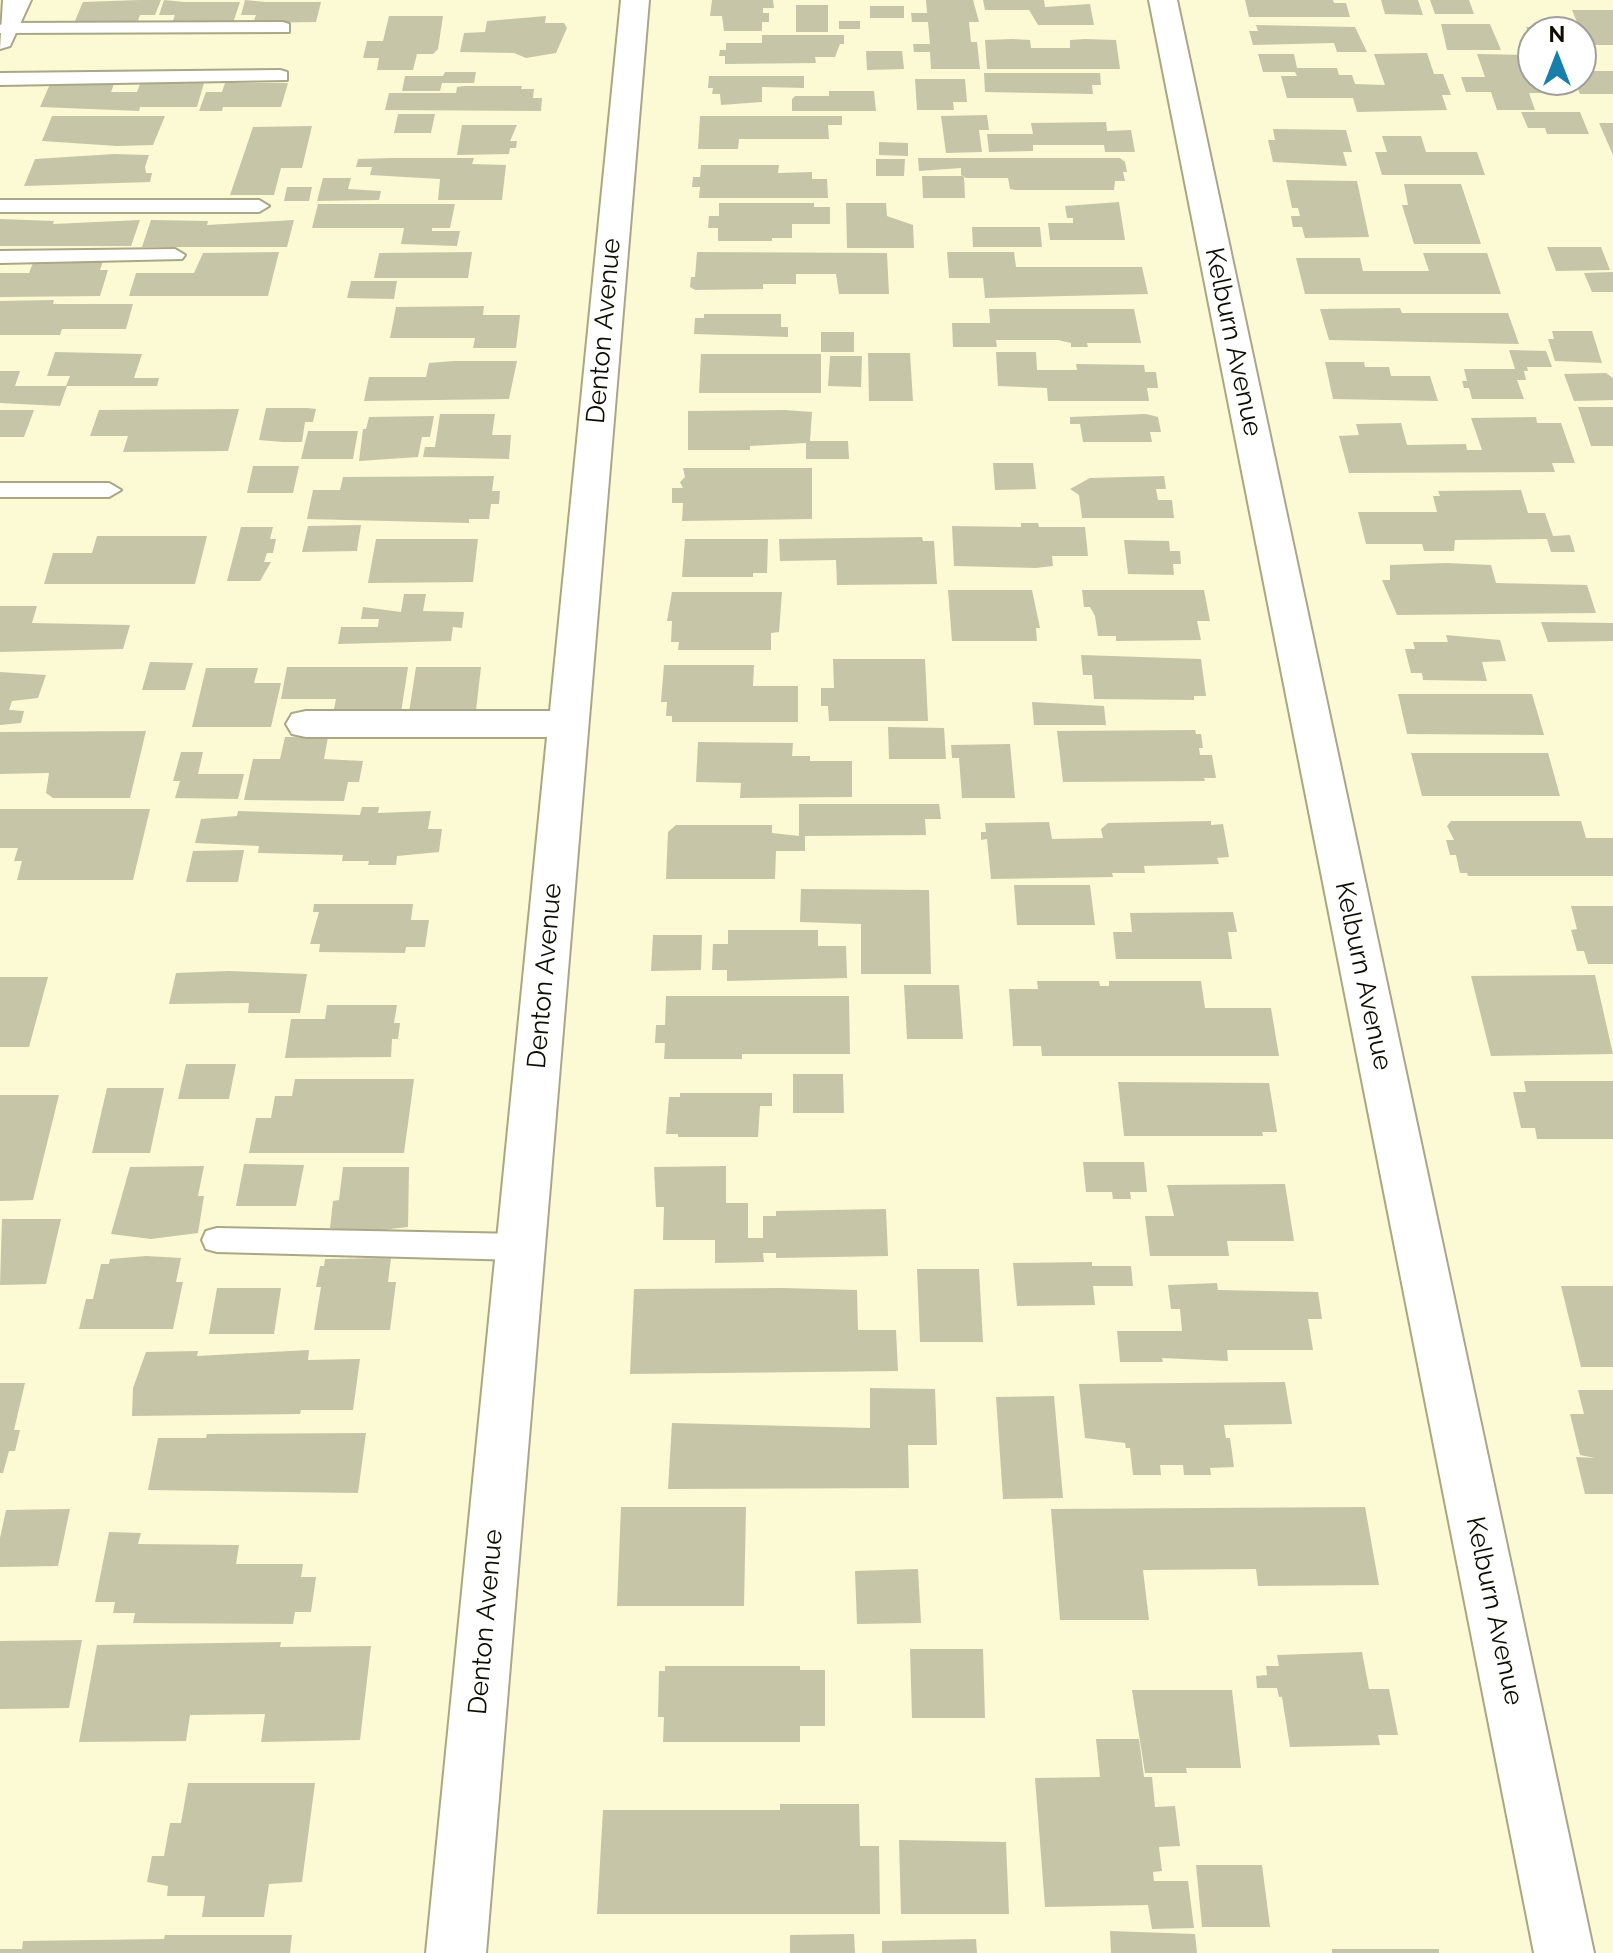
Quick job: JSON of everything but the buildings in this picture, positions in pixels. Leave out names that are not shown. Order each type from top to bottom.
[{"type":"street","points":[[2,35],[17,0]]},
{"type":"street","name":"Denton Avenue","points":[[456,1953],[635,0]]},
{"type":"street","name":"Kelburn Avenue","points":[[1163,0],[1564,1953]]},
{"type":"street","points":[[306,724],[568,724]]},
{"type":"lane","points":[[2,35],[283,28]]},
{"type":"lane","points":[[0,79],[280,76]]},
{"type":"lane","points":[[0,206],[259,206]]},
{"type":"lane","points":[[0,257],[175,255]]},
{"type":"lane","points":[[0,490],[109,490]]},
{"type":"lane","points":[[217,1240],[520,1247]]}]
